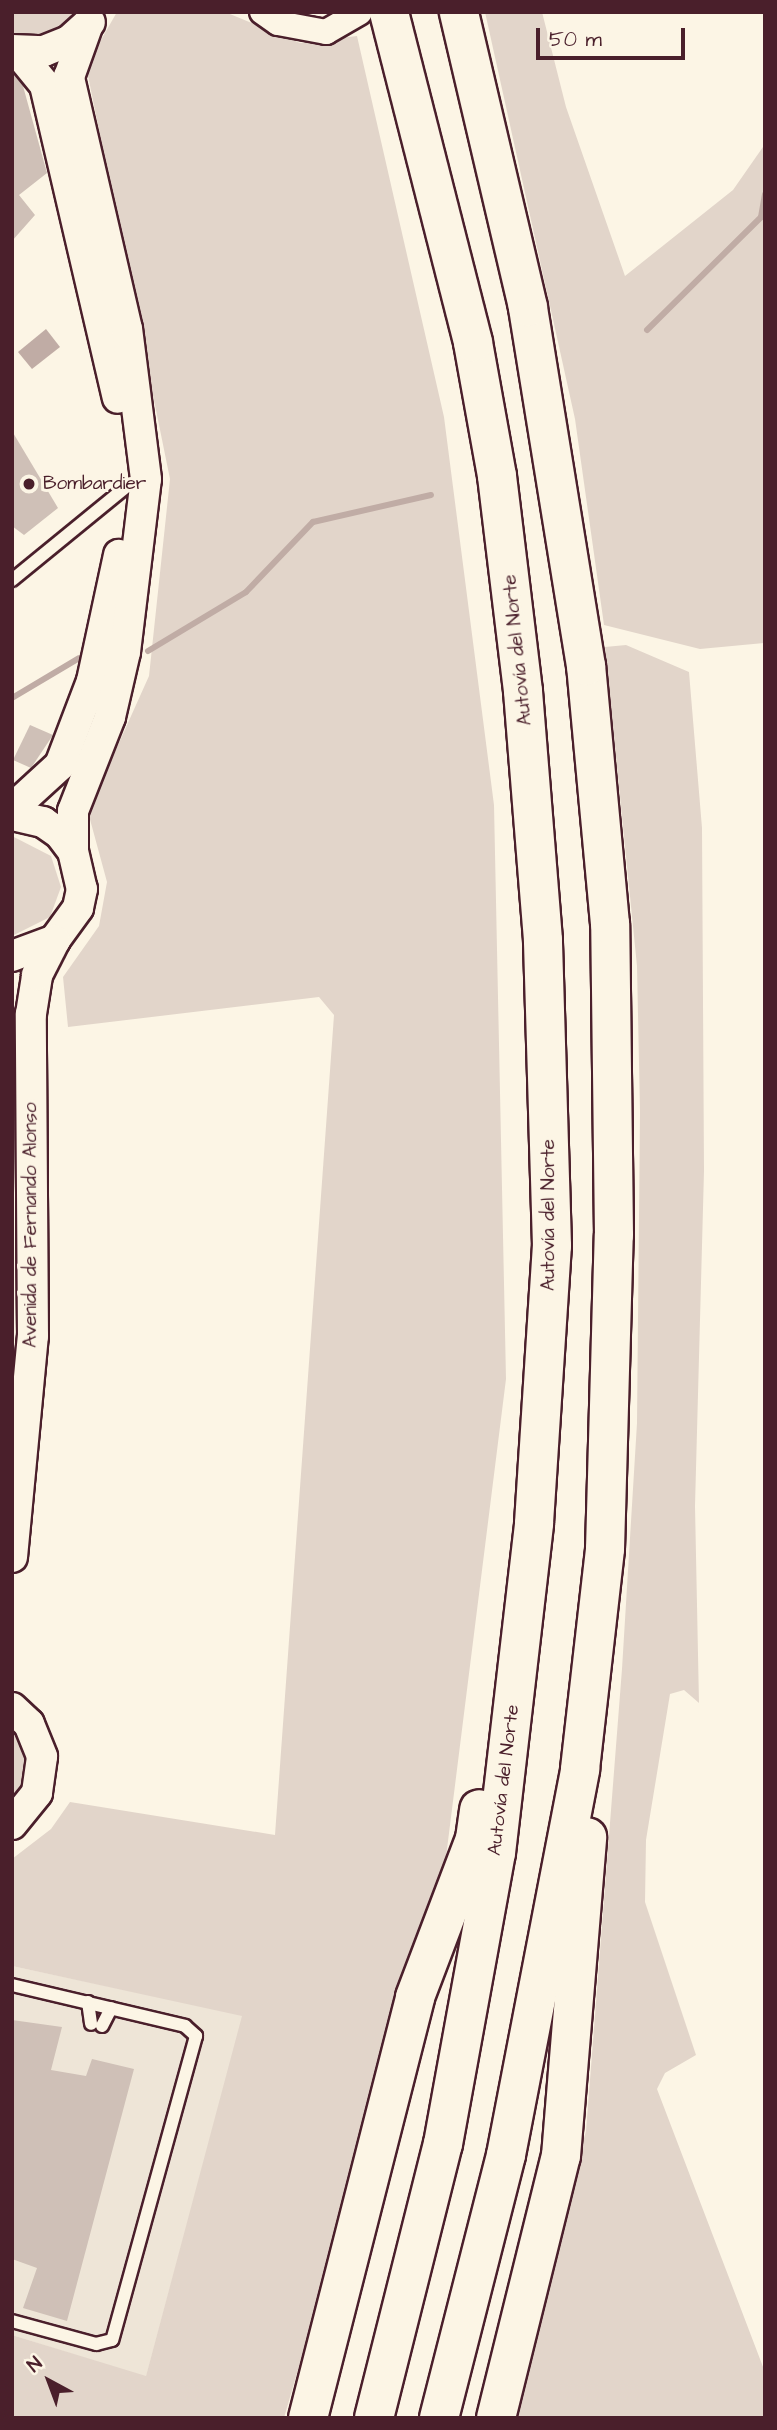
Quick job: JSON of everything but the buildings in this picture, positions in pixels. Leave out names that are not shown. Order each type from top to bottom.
[{"type":"highway","points":[[439,2418],[506,2155],[579,1769],[605,1549],[614,1235],[610,925],[586,666],[558,463],[459,12]]},
{"type":"highway","name":"Autovía del Norte","points":[[374,2418],[443,2144],[496,1853],[534,1522],[552,1246],[543,940],[523,691],[473,342],[380,15]]},
{"type":"highway","points":[[308,2418],[415,1997],[475,1839],[502,1640],[534,1522]]},
{"type":"highway","points":[[496,2418],[561,2156],[588,1843],[579,1769]]},
{"type":"street","points":[[262,12],[278,23],[326,32],[380,15]]},
{"type":"street","points":[[15,51],[57,46],[92,18]]},
{"type":"street","name":"Avenida de Fernando Alonso","points":[[12,1557],[33,1336],[31,1014],[37,975],[55,940],[78,908],[80,869],[73,851],[73,811],[110,717],[125,652],[146,480],[127,328],[69,77],[92,18]]},
{"type":"street","points":[[12,809],[60,765],[92,681],[124,531],[125,488],[122,412],[45,85],[15,51]]},
{"type":"street","points":[[12,815],[43,822],[73,851]]},
{"type":"street","points":[[12,956],[55,940]]},
{"type":"street","points":[[13,1824],[37,1794],[42,1757],[14,1706]]},
{"type":"lane","points":[[12,580],[125,488]]},
{"type":"lane","points":[[12,1985],[185,2026],[195,2036],[112,2340],[96,2344],[12,2321]]},
{"type":"lane","points":[[88,2003],[96,2025],[111,2008]]},
{"type":"shaded area","points":[[12,12],[77,12],[48,35],[29,39],[12,37]]},
{"type":"shaded area","points":[[117,12],[225,12],[300,43],[357,36],[444,417],[494,805],[506,1379],[446,1857],[284,2418],[12,2418],[12,2335],[146,2376],[242,2016],[12,1966],[12,1859],[51,1829],[70,1802],[275,1835],[334,1015],[319,997],[68,1027],[63,977],[99,926],[107,882],[88,812],[149,676],[170,479],[86,66]]},
{"type":"shaded area","points":[[485,12],[542,12],[566,107],[625,276],[733,190],[765,144],[765,643],[700,649],[604,625],[575,419]]},
{"type":"shaded area","points":[[46,329],[60,347],[32,369],[18,352]]},
{"type":"shaded area","points":[[626,645],[689,672],[702,828],[704,1171],[695,1506],[699,1703],[684,1690],[670,1694],[646,1840],[645,1902],[696,2055],[665,2073],[657,2089],[765,2372],[765,2418],[507,2418],[586,2131],[622,1669],[637,1423],[640,1112],[637,966],[605,647]]},
{"type":"shaded area","points":[[12,836],[51,856],[61,887],[50,917],[12,936]]},
{"type":"shaded area","points":[[12,1728],[27,1757],[27,1777],[12,1805]]},
{"type":"shaded area","points":[[12,1966],[243,2015],[146,2377],[12,2335]]},
{"type":"waterway","points":[[647,330],[761,217],[765,194]]},
{"type":"waterway","points":[[148,651],[246,592],[313,522],[431,495]]},
{"type":"waterway","points":[[12,698],[79,658]]},
{"type":"place","name":"Bombardier","points":[[29,484]]}]
